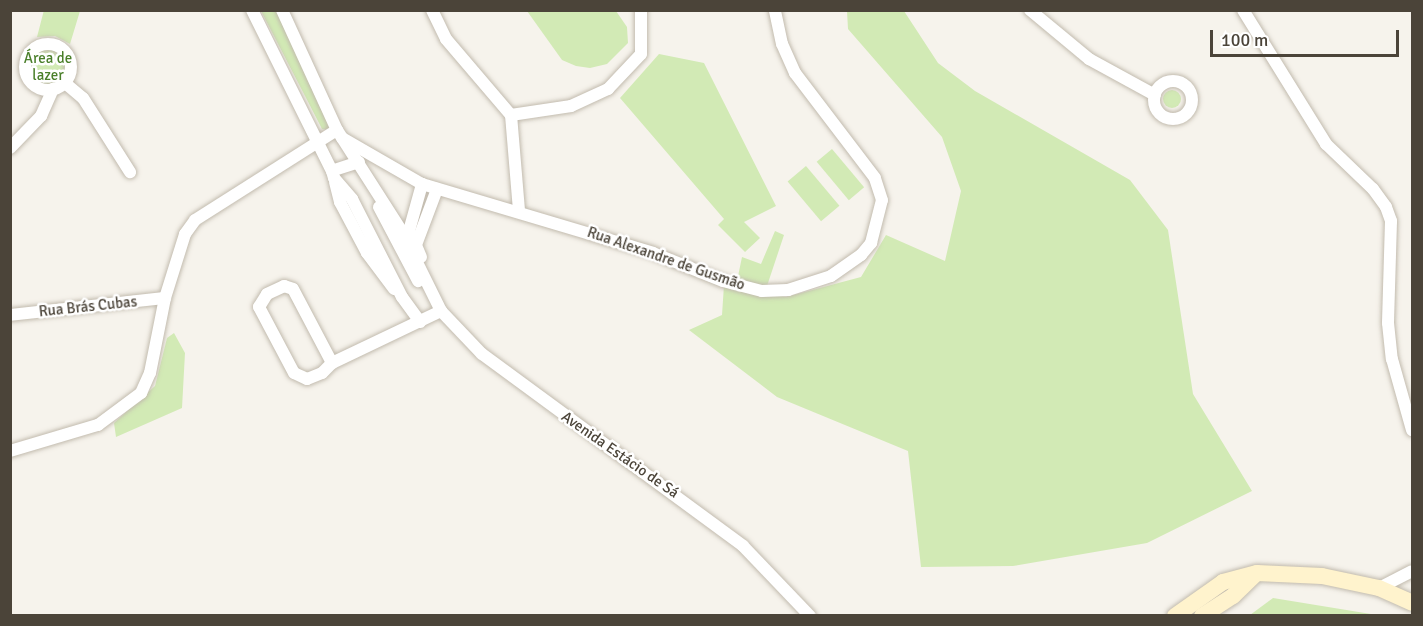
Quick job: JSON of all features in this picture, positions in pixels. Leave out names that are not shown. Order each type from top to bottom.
[{"type":"street","points":[[252,10],[333,174],[340,202],[368,253],[420,322]]},
{"type":"street","name":"Avenida Estácio de Sá","points":[[282,10],[339,134],[361,165],[382,187],[409,231],[436,303]]},
{"type":"street","points":[[432,10],[446,39],[511,115],[519,210]]},
{"type":"street","points":[[511,115],[571,106],[608,89],[640,54],[641,10]]},
{"type":"street","name":"Rua Alexandre de Gusmão","points":[[339,134],[422,184],[519,210],[653,253],[723,282],[762,291],[788,290],[846,268],[871,243],[880,217],[881,190],[795,73],[782,44],[775,10]]},
{"type":"street","points":[[1030,10],[1089,59],[1155,94]]},
{"type":"street","points":[[1243,10],[1326,144],[1373,189],[1386,207],[1391,221],[1388,323],[1392,359],[1413,430]]},
{"type":"street","points":[[10,148],[41,116],[59,86],[71,67],[68,55],[56,45],[45,44],[32,51],[27,60],[26,73],[32,83],[59,86],[83,98],[130,172]]},
{"type":"street","points":[[10,451],[98,425],[141,393],[150,373],[165,298],[185,234],[195,219],[317,140],[339,134]]},
{"type":"street","points":[[333,174],[361,165]]},
{"type":"street","name":"Avenida Estácio de Sá","points":[[361,165],[413,276],[482,354],[743,546],[810,615]]},
{"type":"street","points":[[333,174],[360,202],[376,231],[405,301]]},
{"type":"street","points":[[409,231],[422,184]]},
{"type":"street","points":[[416,245],[437,189]]},
{"type":"street","points":[[332,363],[293,289],[274,289],[259,301],[259,307],[301,379],[322,373],[332,363],[420,322],[436,303]]},
{"type":"street","name":"Rua Brás Cubas","points":[[10,315],[165,298]]},
{"type":"street","points":[[1379,588],[1413,571]]},
{"type":"street","points":[[1202,615],[1233,596],[1257,573]]},
{"type":"street","points":[[1175,615],[1223,582],[1257,573],[1301,573],[1379,588],[1412,603]]},
{"type":"green space","points":[[44,10],[80,11],[70,44],[55,36],[37,37]]},
{"type":"green space","points":[[261,11],[278,11],[331,130],[322,129]]},
{"type":"green space","points":[[527,11],[616,11],[627,27],[628,43],[607,64],[590,68],[576,66],[562,60]]},
{"type":"green space","points":[[847,11],[904,11],[938,63],[975,91],[1130,180],[1168,230],[1193,394],[1252,491],[1147,543],[1013,566],[921,567],[908,451],[777,397],[689,330],[722,315],[724,285],[786,297],[861,277],[886,235],[945,261],[961,191],[942,137],[848,29]]},
{"type":"green space","name":"Área de lazer","points":[[48,49],[61,54],[66,67],[61,80],[48,85],[35,80],[30,67],[35,54]]},
{"type":"green space","points":[[659,54],[704,63],[776,206],[744,222],[760,238],[745,252],[718,225],[724,219],[620,98]]},
{"type":"green space","points":[[1172,90],[1180,95],[1181,99],[1176,107],[1172,108],[1164,103],[1163,99],[1168,91]]},
{"type":"green space","points":[[832,149],[864,187],[849,200],[817,162]]},
{"type":"green space","points":[[806,166],[839,206],[821,221],[788,181]]},
{"type":"green space","points":[[775,231],[784,235],[766,289],[737,281],[742,257],[761,264]]},
{"type":"green space","points":[[174,333],[185,353],[182,408],[116,437],[114,423],[155,386],[167,338]]},
{"type":"green space","points":[[1273,598],[1377,615],[1250,615]]}]
